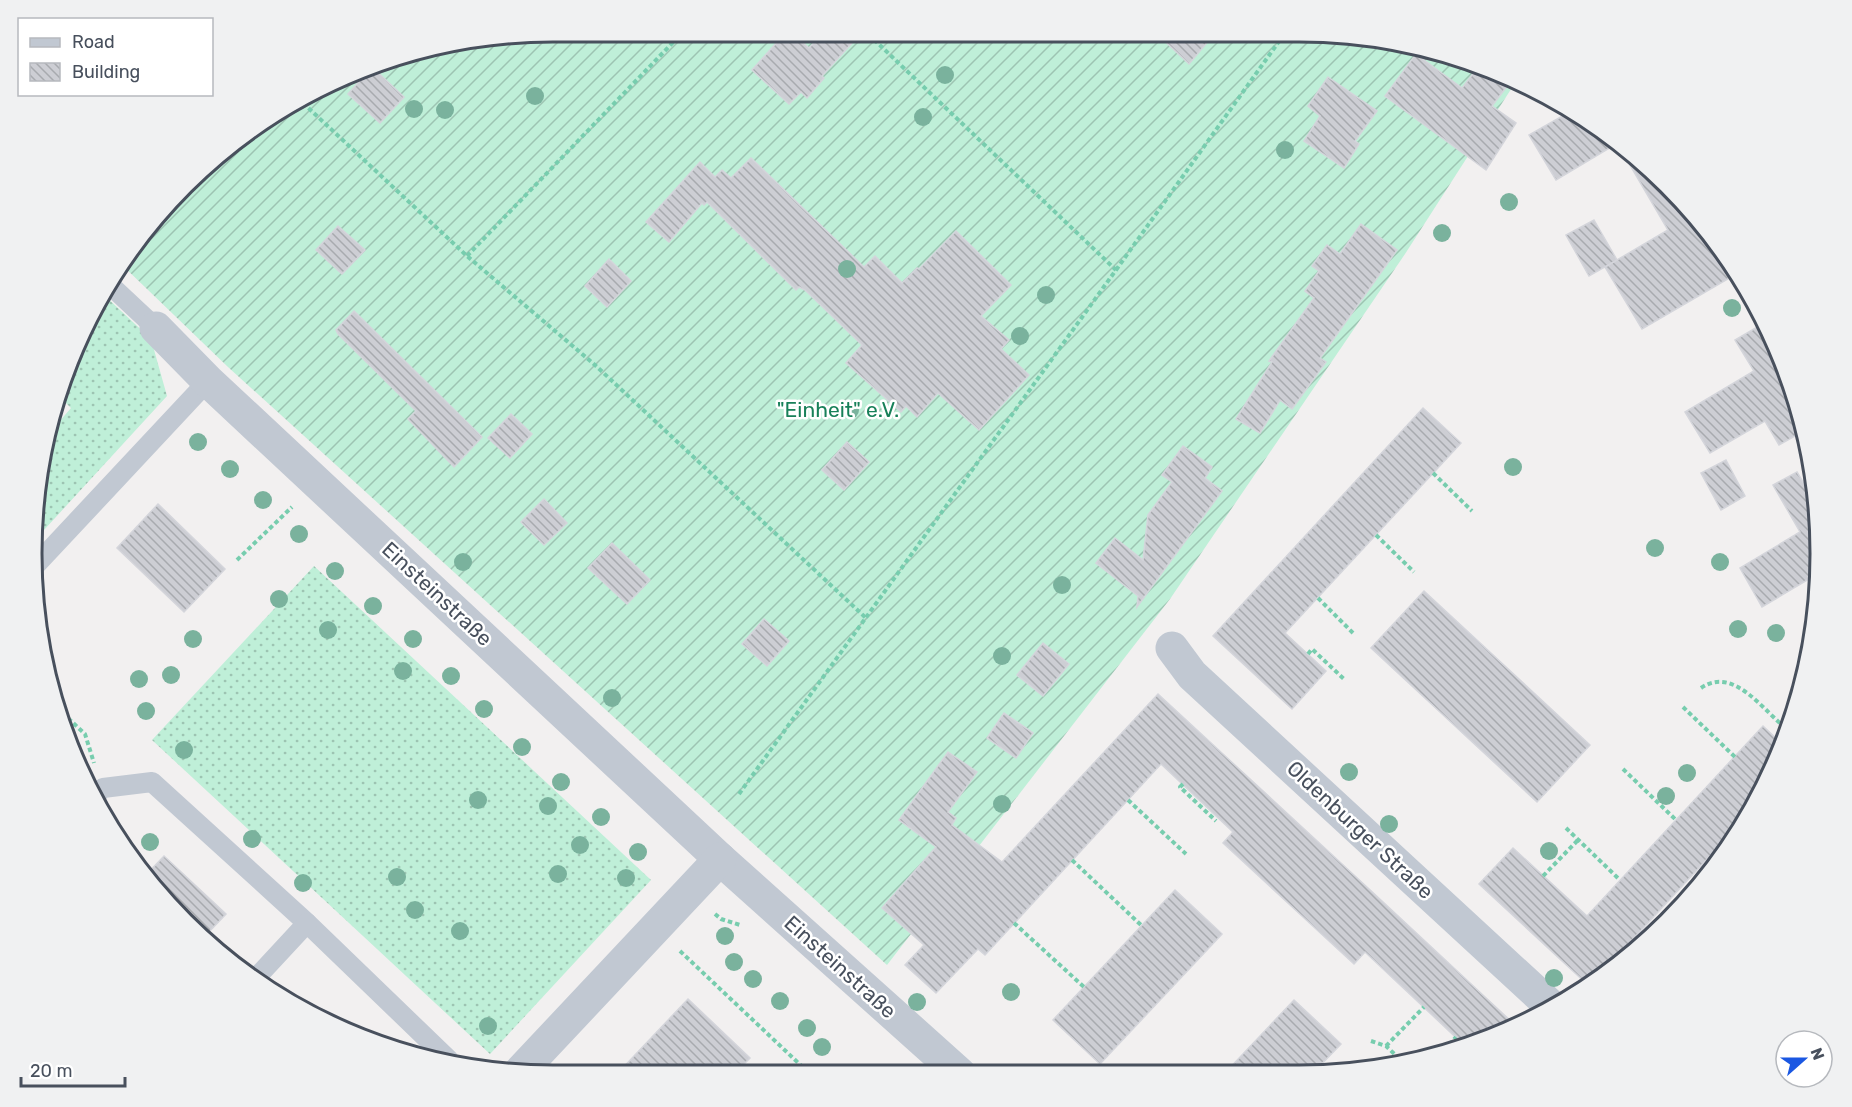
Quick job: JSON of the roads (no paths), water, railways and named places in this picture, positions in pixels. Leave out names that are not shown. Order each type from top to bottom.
[{"type":"street","name":"Einsteinstraße","points":[[156,328],[208,381],[720,859],[950,1065]]},
{"type":"street","name":"Oldenburger Straße","points":[[1172,648],[1192,675],[1545,1001]]},
{"type":"street","points":[[527,1064],[720,859]]},
{"type":"lane","points":[[116,290],[156,328]]},
{"type":"lane","points":[[42,558],[208,381]]},
{"type":"lane","points":[[101,791],[152,782],[307,923],[441,1052]]},
{"type":"lane","points":[[261,973],[307,923]]},
{"type":"park label","name":"\"Einheit\" e.V.","points":[[838,410]]}]
